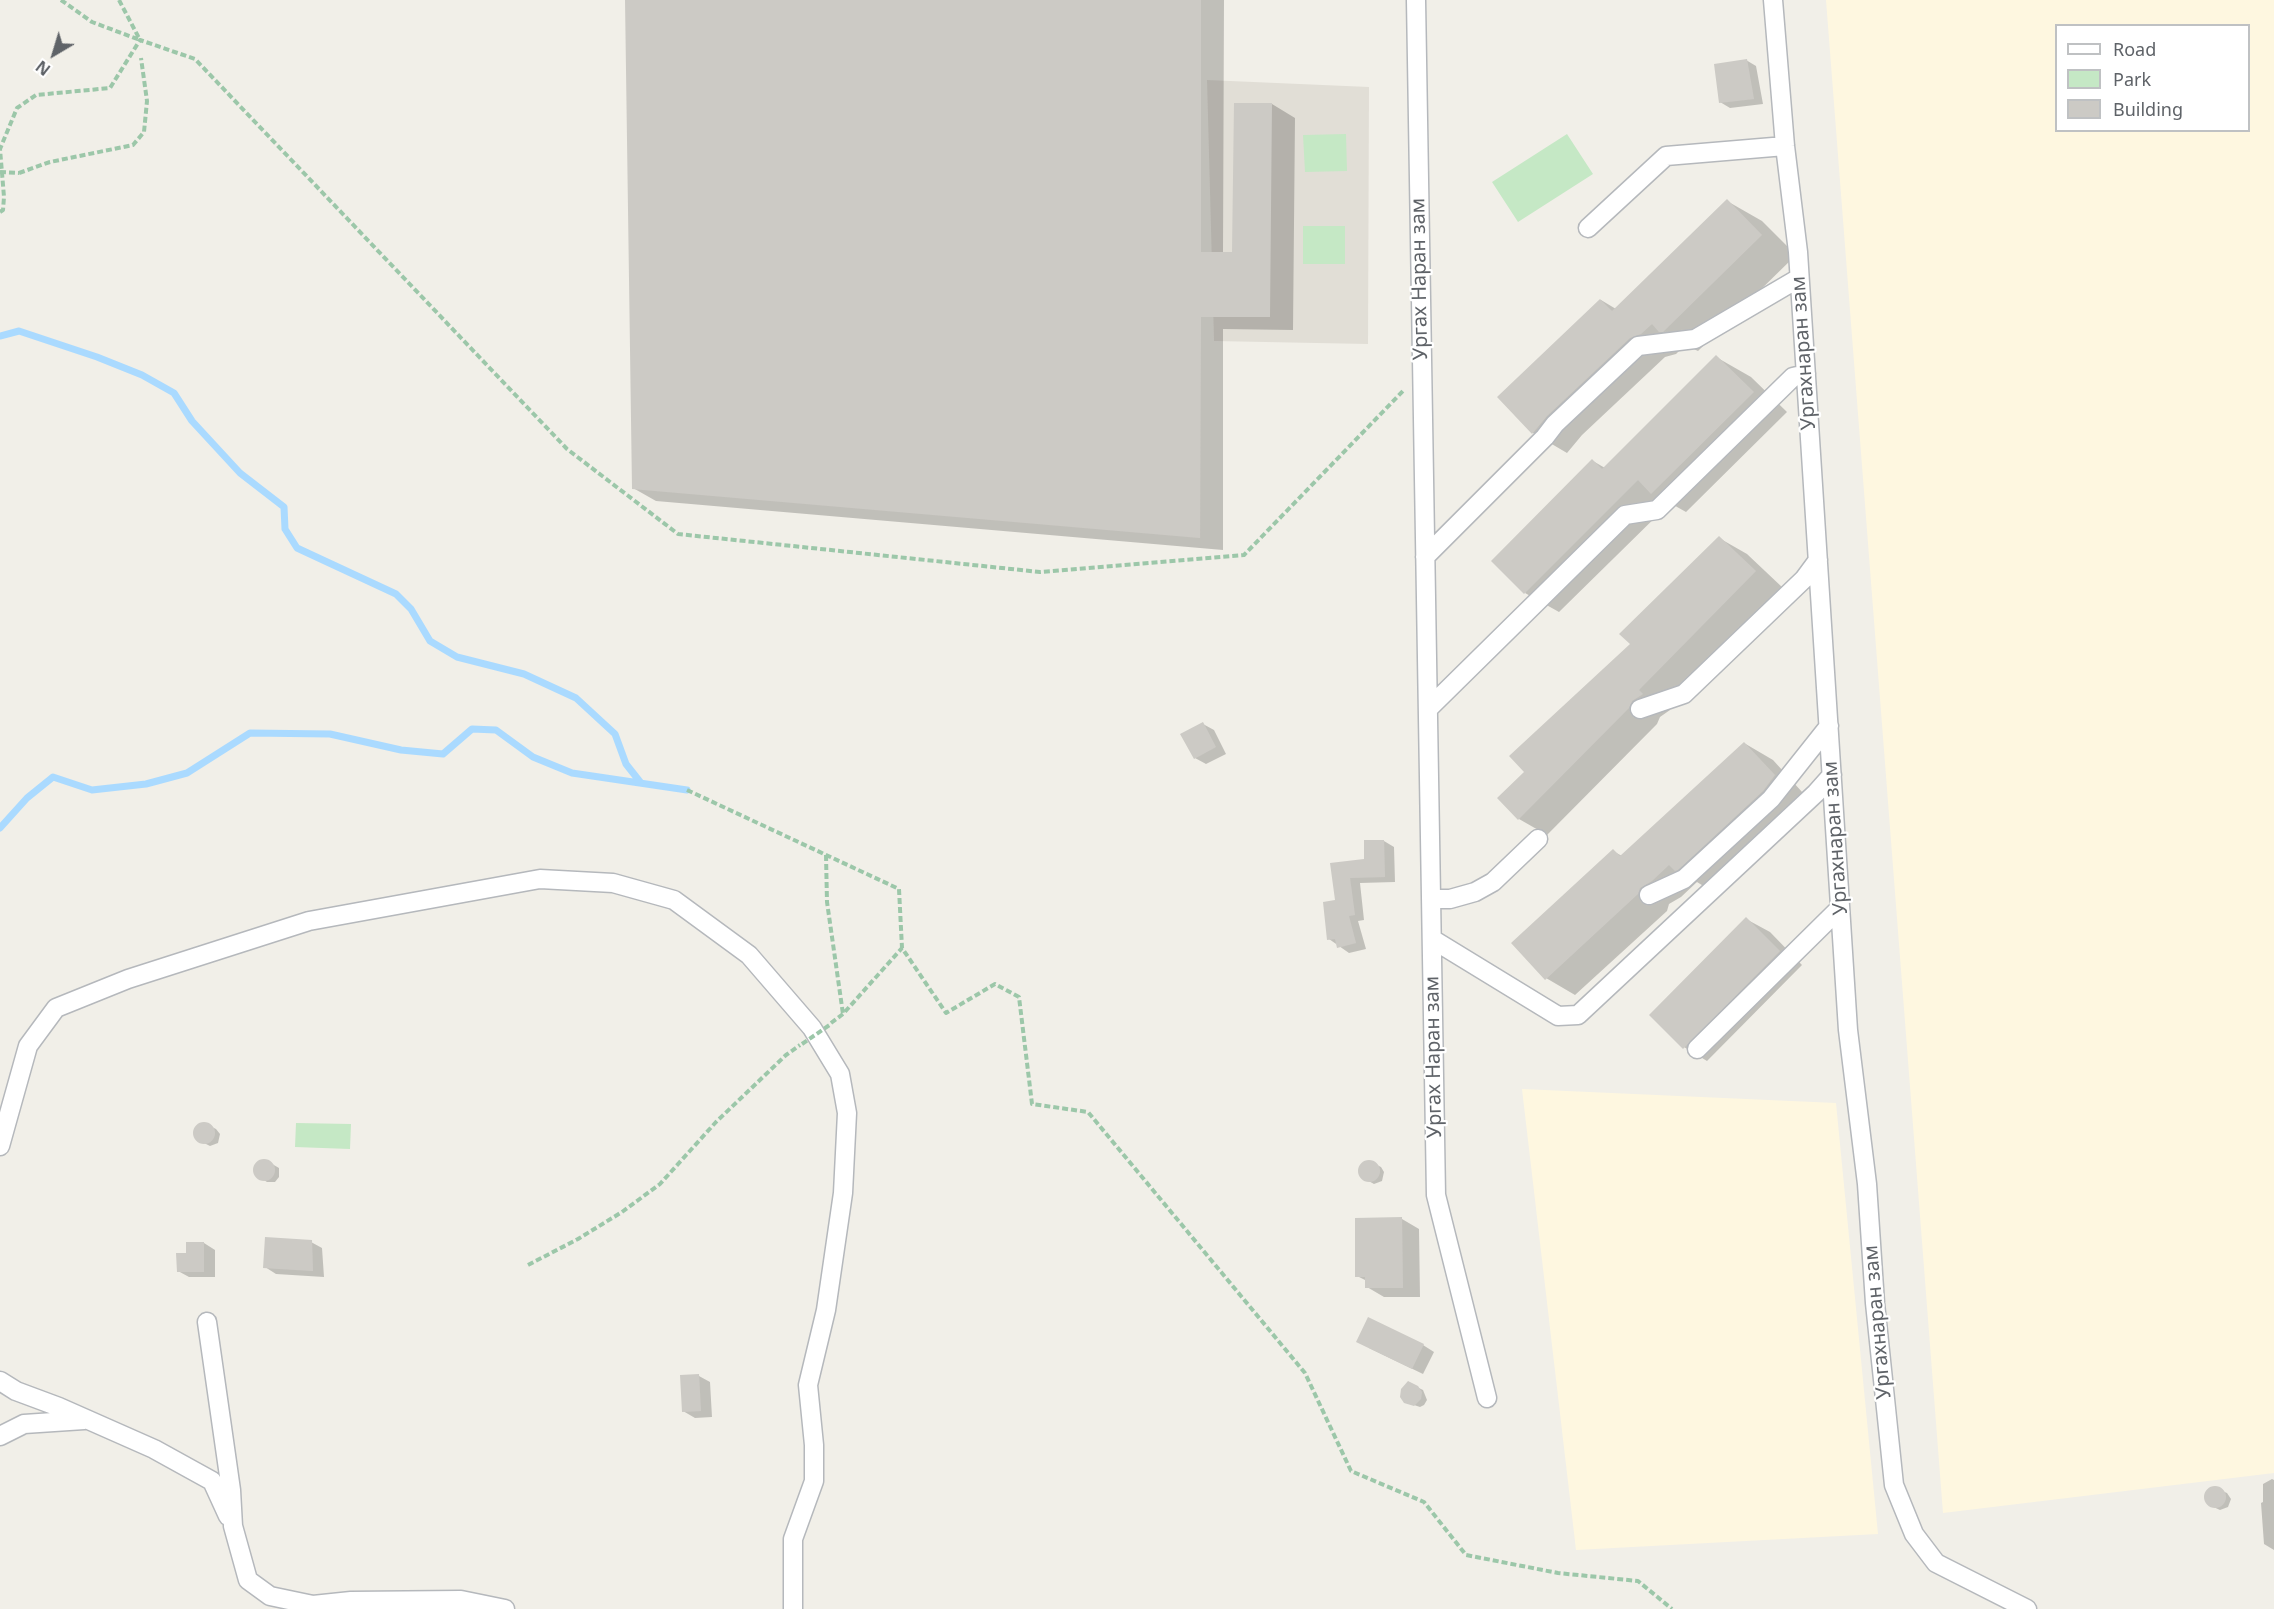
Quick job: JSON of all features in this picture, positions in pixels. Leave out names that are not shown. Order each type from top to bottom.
[{"type":"street","name":"Ургах Наран зам","points":[[1416,0],[1436,1195],[1487,1398]]},
{"type":"street","name":"Ургахнаран зам","points":[[1773,0],[1806,374],[1848,1030],[1867,1185],[1875,1303],[1894,1485],[1914,1534],[1936,1563],[2027,1609]]},
{"type":"street","points":[[1588,228],[1666,156],[1785,146]]},
{"type":"street","points":[[1425,557],[1545,437],[1555,424],[1638,346],[1695,339],[1799,278]]},
{"type":"street","points":[[1428,709],[1625,515],[1657,510],[1792,377],[1806,374]]},
{"type":"street","points":[[1640,709],[1684,694],[1804,579],[1818,560]]},
{"type":"street","points":[[1649,895],[1684,879],[1771,799],[1829,726]]},
{"type":"street","points":[[1432,939],[1558,1016],[1578,1016],[1816,793],[1832,775]]},
{"type":"street","points":[[1431,899],[1450,899],[1475,892],[1493,882],[1539,839]]},
{"type":"street","points":[[0,1146],[28,1046],[56,1008],[128,979],[309,921],[540,879],[613,883],[674,900],[749,955],[812,1028],[840,1074],[848,1113],[841,1205],[826,1310],[808,1385],[814,1445],[814,1481],[793,1539],[793,1609]]},
{"type":"street","points":[[1697,1049],[1840,908]]},
{"type":"street","points":[[207,1322],[231,1490],[233,1526]]},
{"type":"street","points":[[0,1381],[16,1391],[154,1449],[212,1481],[233,1526],[248,1580],[270,1596],[313,1605],[351,1601],[461,1600],[505,1609]]},
{"type":"street","points":[[0,1436],[24,1424],[89,1420]]},
{"type":"path","points":[[61,0],[92,22],[195,59],[567,449],[678,534],[1040,572],[1244,555],[1422,372]]},
{"type":"path","points":[[119,0],[140,40]]},
{"type":"path","points":[[0,212],[3,210],[4,197],[0,149],[18,108],[36,95],[110,88],[140,40]]},
{"type":"path","points":[[0,172],[18,173],[50,162],[132,145],[144,132],[147,101],[141,58]]},
{"type":"path","points":[[687,790],[899,889],[902,948],[946,1013],[994,984],[1019,997],[1032,1104],[1088,1112],[1305,1373],[1351,1471],[1424,1502],[1466,1555],[1558,1573],[1638,1581],[1672,1609]]},
{"type":"path","points":[[826,855],[827,902],[843,1014]]},
{"type":"path","points":[[528,1265],[614,1217],[660,1184],[716,1122],[786,1055],[843,1014],[902,948]]},
{"type":"shaded area","points":[[1826,0],[2274,0],[2274,1473],[1943,1513]]},
{"type":"shaded area","points":[[1207,80],[1369,87],[1368,344],[1214,341]]},
{"type":"shaded area","points":[[1522,1089],[1836,1103],[1878,1534],[1576,1550]]},
{"type":"green space","points":[[1346,134],[1347,171],[1305,172],[1303,135]]},
{"type":"green space","points":[[1567,134],[1593,174],[1518,222],[1492,182]]},
{"type":"green space","points":[[1303,226],[1345,226],[1345,264],[1303,264]]},
{"type":"green space","points":[[296,1123],[351,1124],[350,1149],[295,1147]]},
{"type":"building","points":[[625,0],[1201,0],[1201,252],[1232,252],[1234,103],[1272,103],[1270,317],[1201,317],[1200,538],[632,489]]},
{"type":"building","points":[[1747,59],[1754,99],[1719,103],[1714,64]]},
{"type":"building","points":[[1727,199],[1762,235],[1663,332],[1659,332],[1652,324],[1641,334],[1630,338],[1547,416],[1532,434],[1497,397],[1600,299],[1612,311]]},
{"type":"building","points":[[1716,355],[1754,392],[1651,494],[1638,480],[1524,594],[1491,561],[1592,459],[1602,469]]},
{"type":"building","points":[[1719,536],[1756,571],[1639,690],[1643,694],[1632,701],[1629,708],[1518,820],[1497,798],[1524,772],[1509,756],[1630,644],[1619,634]]},
{"type":"building","points":[[1203,722],[1216,747],[1194,759],[1180,734]]},
{"type":"building","points":[[1744,742],[1775,775],[1763,791],[1678,870],[1675,871],[1669,865],[1652,881],[1640,888],[1638,894],[1545,980],[1511,943],[1613,849],[1620,856]]},
{"type":"building","points":[[1364,840],[1384,840],[1385,877],[1350,878],[1355,915],[1349,916],[1356,943],[1337,948],[1335,939],[1327,940],[1323,902],[1335,900],[1330,863],[1364,859]]},
{"type":"building","points":[[1746,917],[1780,951],[1683,1049],[1649,1015]]},
{"type":"building","points":[[204,1122],[212,1125],[215,1133],[212,1141],[204,1144],[196,1141],[193,1133],[196,1125]]},
{"type":"building","points":[[264,1159],[272,1162],[275,1170],[272,1178],[264,1181],[256,1178],[253,1170],[256,1162]]},
{"type":"building","points":[[1369,1160],[1377,1163],[1380,1171],[1377,1179],[1369,1182],[1361,1179],[1358,1171],[1361,1163]]},
{"type":"building","points":[[1402,1217],[1403,1288],[1365,1288],[1365,1277],[1355,1277],[1355,1218]]},
{"type":"building","points":[[265,1237],[312,1240],[313,1271],[263,1268]]},
{"type":"building","points":[[186,1242],[204,1242],[204,1272],[177,1272],[176,1253],[186,1253]]},
{"type":"building","points":[[1368,1317],[1424,1344],[1412,1369],[1356,1342]]},
{"type":"building","points":[[699,1374],[701,1411],[682,1412],[680,1375]]},
{"type":"building","points":[[1408,1381],[1418,1386],[1422,1392],[1421,1399],[1414,1406],[1404,1403],[1400,1397],[1401,1389]]},
{"type":"building","points":[[2215,1486],[2223,1489],[2226,1497],[2223,1505],[2215,1508],[2207,1505],[2204,1497],[2207,1489]]},
{"type":"waterway","points":[[0,336],[19,331],[97,357],[142,375],[174,393],[192,421],[240,473],[284,507],[285,529],[297,548],[396,594],[411,609],[430,641],[457,657],[524,674],[576,698],[615,734],[626,764],[641,783]]},
{"type":"waterway","points":[[0,828],[27,798],[53,777],[92,790],[146,784],[187,773],[250,733],[330,734],[401,750],[443,754],[472,729],[496,730],[533,757],[572,773],[687,790]]}]
